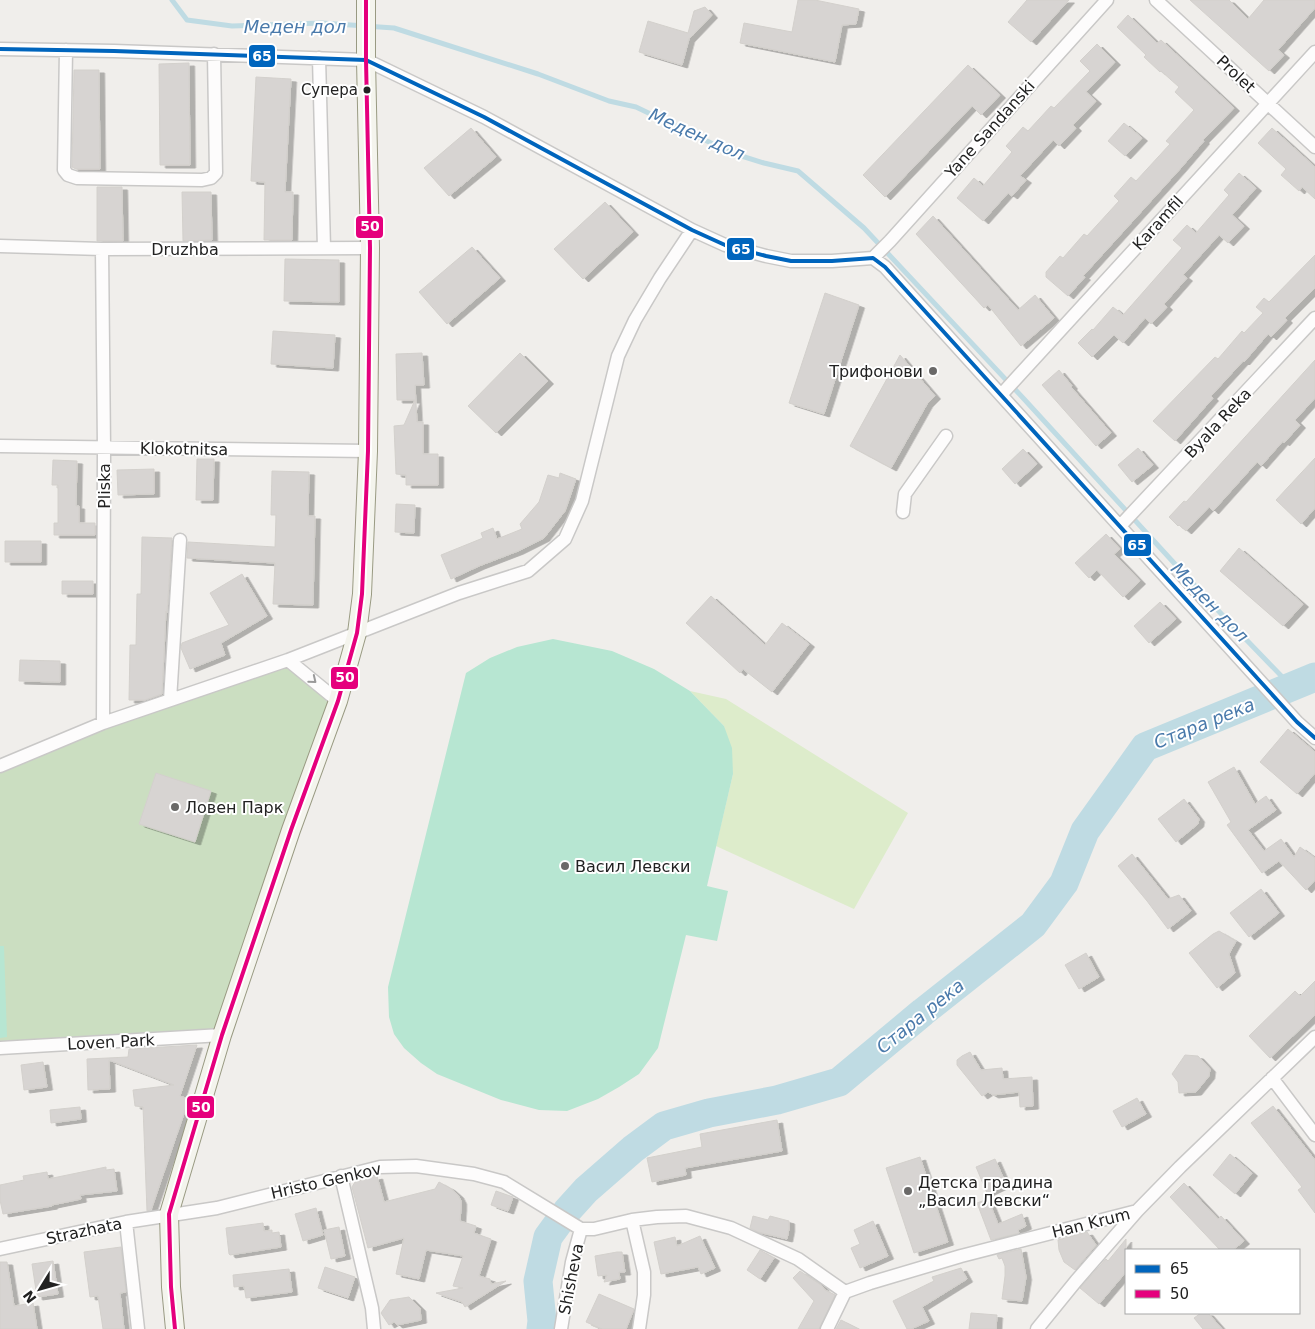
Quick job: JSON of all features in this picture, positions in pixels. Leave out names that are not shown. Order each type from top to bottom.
[{"type":"main road","points":[[175,1329],[171,1288],[169,1214],[222,1035],[291,830],[338,701],[357,633],[362,594],[368,451],[370,248],[366,6]]},
{"type":"street","name":"Yane Sandanski","points":[[876,255],[1107,0]]},
{"type":"street","name":"Prolet","points":[[1156,0],[1315,147]]},
{"type":"street","points":[[0,49],[319,58],[366,53],[692,230],[726,244],[791,261],[832,261],[876,255],[885,267],[1007,388],[1126,520],[1233,651],[1297,722],[1315,738]]},
{"type":"street","points":[[66,50],[64,170],[68,175],[77,178],[202,180],[211,178],[216,173],[214,54]]},
{"type":"street","name":"Karamfil","points":[[1007,388],[1315,52]]},
{"type":"street","points":[[319,58],[324,248]]},
{"type":"street","points":[[0,766],[103,723],[288,660],[459,593],[528,571],[565,539],[582,501],[618,356],[635,320],[692,230]]},
{"type":"street","name":"Druzhba","points":[[0,246],[102,249],[370,248]]},
{"type":"street","name":"Pliska","points":[[102,249],[104,448],[103,723]]},
{"type":"street","name":"Byala Reka","points":[[1126,520],[1315,318]]},
{"type":"street","points":[[903,512],[905,494],[946,436]]},
{"type":"street","name":"Klokotnitsa","points":[[0,446],[368,451]]},
{"type":"street","points":[[170,700],[180,540]]},
{"type":"street","points":[[288,660],[338,701]]},
{"type":"street","name":"Loven Park","points":[[0,1048],[222,1035]]},
{"type":"street","name":"Han Krum","points":[[845,1292],[961,1256],[1137,1211],[1315,1037]]},
{"type":"street","points":[[1272,1078],[1315,1135]]},
{"type":"street","name":"Hristo Genkov","points":[[169,1214],[218,1208],[380,1166],[416,1166],[474,1174],[504,1182],[578,1227]]},
{"type":"street","points":[[341,1176],[372,1308],[374,1329]]},
{"type":"street","points":[[1037,1329],[1137,1211]]},
{"type":"street","name":"Strazhata","points":[[0,1249],[169,1214]]},
{"type":"street","points":[[578,1227],[594,1229],[632,1220],[686,1216],[731,1228],[798,1259],[845,1292],[827,1329]]},
{"type":"street","points":[[632,1220],[644,1272],[644,1295],[639,1329]]},
{"type":"street","points":[[126,1222],[138,1329]]},
{"type":"street","name":"Shisheva","points":[[561,1329],[578,1227]]},
{"type":"green space","name":"Васил Левски","points":[[553,639],[612,651],[654,669],[690,691],[724,726],[732,748],[733,774],[707,886],[728,891],[717,941],[686,935],[658,1048],[639,1074],[598,1099],[567,1111],[539,1110],[501,1100],[437,1074],[421,1063],[404,1048],[394,1034],[389,1017],[388,987],[466,673],[490,658],[517,647]]},
{"type":"green space","points":[[288,660],[338,701],[222,1035],[0,1048],[0,766]]},
{"type":"green space","points":[[690,691],[726,699],[908,813],[854,909],[716,846],[733,774],[724,726]]},
{"type":"green space","points":[[0,946],[4,946],[7,1037],[0,1038]]},
{"type":"building","points":[[798,0],[815,0],[859,9],[856,24],[842,25],[835,62],[740,43],[744,23],[792,32]]},
{"type":"building","points":[[1027,0],[1069,0],[1031,42],[1008,22]]},
{"type":"building","points":[[1190,0],[1229,0],[1248,19],[1264,0],[1315,0],[1315,8],[1278,50],[1284,55],[1269,71]]},
{"type":"building","points":[[705,7],[712,15],[689,39],[682,65],[639,52],[648,21],[688,33],[694,11]]},
{"type":"building","points":[[1128,15],[1157,43],[1161,40],[1234,108],[1203,140],[1180,169],[1083,276],[1085,277],[1068,296],[1046,277],[1046,272],[1060,256],[1063,258],[1084,234],[1087,236],[1119,201],[1114,196],[1131,177],[1136,181],[1170,144],[1166,141],[1194,110],[1175,92],[1179,87],[1144,57],[1146,55],[1117,27]]},
{"type":"building","points":[[1097,44],[1115,62],[1086,92],[1096,101],[1073,125],[1076,128],[1059,146],[1053,140],[1020,176],[1026,180],[1012,196],[1008,193],[983,221],[957,198],[974,178],[983,186],[1012,152],[1006,146],[1023,127],[1028,131],[1051,106],[1054,108],[1090,71],[1080,61]]},
{"type":"building","points":[[189,63],[190,165],[160,165],[159,64]]},
{"type":"building","points":[[968,65],[1000,95],[981,115],[972,106],[885,197],[863,175]]},
{"type":"building","points":[[74,70],[99,70],[100,169],[76,169],[72,167]]},
{"type":"building","points":[[256,77],[291,79],[285,192],[293,192],[292,240],[264,240],[265,182],[251,181]]},
{"type":"building","points":[[1124,123],[1142,138],[1125,156],[1108,141]]},
{"type":"building","points":[[471,128],[496,157],[449,196],[424,168]]},
{"type":"building","points":[[1272,128],[1315,167],[1315,199],[1302,187],[1299,191],[1281,175],[1286,169],[1258,143]]},
{"type":"building","points":[[1239,173],[1256,188],[1232,215],[1244,226],[1228,243],[1219,235],[1183,275],[1187,278],[1164,304],[1167,307],[1151,324],[1145,318],[1123,343],[1114,335],[1092,357],[1078,343],[1093,330],[1113,307],[1123,315],[1182,248],[1173,240],[1187,225],[1196,233],[1229,195],[1224,190]]},
{"type":"building","points":[[97,187],[122,187],[123,241],[97,241]]},
{"type":"building","points":[[182,192],[211,192],[212,240],[183,241]]},
{"type":"building","points":[[605,202],[633,232],[583,279],[554,249]]},
{"type":"building","points":[[933,216],[1018,310],[1035,295],[1054,318],[1021,346],[988,305],[984,308],[916,234]]},
{"type":"building","points":[[472,247],[500,278],[447,324],[419,292]]},
{"type":"building","points":[[1315,255],[1315,288],[1285,318],[1287,320],[1271,337],[1268,334],[1243,361],[1211,396],[1213,398],[1175,441],[1153,421],[1215,357],[1218,359],[1242,331],[1244,333],[1263,313],[1256,307],[1264,298],[1269,302]]},
{"type":"building","points":[[285,259],[339,260],[339,302],[284,301]]},
{"type":"building","points":[[825,293],[859,305],[824,414],[789,403]]},
{"type":"building","points":[[273,331],[335,335],[333,368],[271,364]]},
{"type":"building","points":[[422,353],[424,385],[415,385],[417,422],[423,422],[423,454],[438,454],[438,485],[406,485],[406,475],[396,474],[394,426],[404,425],[415,400],[397,400],[396,354]]},
{"type":"building","points":[[520,353],[548,381],[496,433],[468,406]]},
{"type":"building","points":[[900,355],[935,396],[927,404],[891,468],[850,446]]},
{"type":"building","points":[[1315,360],[1315,398],[1295,420],[1300,425],[1261,466],[1257,462],[1213,511],[1209,507],[1186,531],[1178,526],[1169,517],[1184,501],[1186,502]]},
{"type":"building","points":[[1059,370],[1071,387],[1111,433],[1096,446],[1042,385]]},
{"type":"building","points":[[1138,448],[1153,465],[1132,482],[1118,465]]},
{"type":"building","points":[[1023,449],[1037,464],[1015,484],[1002,469]]},
{"type":"building","points":[[1315,458],[1315,508],[1301,524],[1276,500]]},
{"type":"building","points":[[197,459],[214,459],[213,500],[196,500]]},
{"type":"building","points":[[53,460],[77,461],[76,506],[79,506],[79,523],[95,523],[95,535],[54,535],[54,523],[58,523],[58,485],[52,485]]},
{"type":"building","points":[[154,469],[154,494],[118,495],[117,470]]},
{"type":"building","points":[[272,471],[309,472],[308,516],[315,516],[313,605],[273,604],[275,563],[187,558],[188,542],[275,547],[276,515],[271,515]]},
{"type":"building","points":[[560,473],[576,479],[565,511],[544,538],[451,579],[441,555],[483,538],[481,533],[493,528],[497,539],[522,529],[520,524],[539,502],[548,475],[559,478]]},
{"type":"building","points":[[396,504],[415,505],[414,533],[395,532]]},
{"type":"building","points":[[1106,534],[1120,549],[1114,554],[1140,581],[1123,597],[1097,570],[1089,578],[1075,563]]},
{"type":"building","points":[[142,537],[172,538],[162,694],[145,700],[129,700],[130,645],[136,645],[137,594],[141,594]]},
{"type":"building","points":[[5,541],[41,541],[41,562],[5,562]]},
{"type":"building","points":[[1239,548],[1303,604],[1283,626],[1220,571]]},
{"type":"building","points":[[242,574],[267,616],[221,643],[225,655],[190,669],[181,648],[182,643],[229,625],[210,593]]},
{"type":"building","points":[[62,581],[93,581],[93,594],[62,594]]},
{"type":"building","points":[[711,596],[765,645],[782,623],[809,644],[772,692],[743,669],[740,673],[686,623]]},
{"type":"building","points":[[1160,602],[1176,619],[1149,643],[1134,626]]},
{"type":"building","points":[[20,660],[60,661],[60,682],[19,681]]},
{"type":"building","points":[[1288,729],[1315,752],[1315,773],[1297,794],[1260,762]]},
{"type":"building","points":[[1234,767],[1255,804],[1266,796],[1276,810],[1248,830],[1264,851],[1281,839],[1294,857],[1300,847],[1315,858],[1315,880],[1306,890],[1279,861],[1262,873],[1227,825],[1231,822],[1208,782]]},
{"type":"building","name":"Ловен Парк","points":[[156,773],[211,791],[195,842],[139,824]]},
{"type":"building","points":[[1184,799],[1199,819],[1198,824],[1176,842],[1158,819]]},
{"type":"building","points":[[1132,854],[1168,899],[1179,895],[1191,911],[1168,929],[1118,866]]},
{"type":"building","points":[[1261,889],[1279,913],[1249,937],[1230,913]]},
{"type":"building","points":[[1219,931],[1236,941],[1229,954],[1235,973],[1217,988],[1189,953]]},
{"type":"building","points":[[1086,953],[1099,977],[1079,989],[1065,965]]},
{"type":"building","points":[[1315,981],[1315,1015],[1270,1058],[1249,1036],[1295,991],[1300,996]]},
{"type":"building","points":[[197,1045],[180,1096],[189,1099],[151,1210],[147,1211],[143,1107],[135,1106],[133,1090],[174,1085],[109,1060],[110,1089],[88,1090],[87,1059],[128,1057],[129,1049]]},
{"type":"building","points":[[970,1052],[981,1070],[1002,1068],[1003,1079],[1032,1077],[1033,1106],[1020,1107],[1019,1092],[993,1095],[988,1092],[982,1096],[957,1065],[957,1060]]},
{"type":"building","points":[[1185,1055],[1198,1056],[1210,1069],[1209,1076],[1196,1092],[1179,1093],[1178,1082],[1172,1074]]},
{"type":"building","points":[[43,1062],[47,1087],[24,1090],[21,1065]]},
{"type":"building","points":[[1137,1098],[1146,1114],[1122,1127],[1113,1111]]},
{"type":"building","points":[[1273,1106],[1315,1160],[1315,1213],[1298,1190],[1302,1187],[1251,1123]]},
{"type":"building","points":[[80,1107],[81,1119],[51,1123],[50,1110]]},
{"type":"building","points":[[777,1120],[782,1151],[685,1168],[686,1175],[652,1182],[647,1158],[702,1147],[700,1134]]},
{"type":"building","points":[[1230,1154],[1252,1173],[1235,1194],[1213,1175]]},
{"type":"building","points":[[920,1157],[948,1242],[914,1253],[886,1168]]},
{"type":"building","points":[[995,1159],[1006,1184],[987,1193],[976,1167]]},
{"type":"building","points":[[106,1167],[106,1170],[114,1169],[117,1191],[80,1195],[81,1199],[3,1214],[0,1200],[0,1185],[24,1180],[23,1176],[47,1172],[48,1179]]},
{"type":"building","points":[[377,1176],[384,1202],[435,1189],[439,1182],[450,1188],[458,1195],[461,1201],[460,1221],[476,1226],[474,1233],[491,1239],[479,1276],[490,1279],[491,1284],[506,1281],[465,1307],[462,1302],[436,1293],[463,1288],[453,1286],[463,1256],[426,1250],[419,1279],[396,1274],[404,1238],[368,1248],[352,1187],[355,1182]]},
{"type":"building","points":[[1184,1183],[1218,1219],[1221,1216],[1244,1241],[1234,1249],[1219,1249],[1170,1197]]},
{"type":"building","points":[[496,1191],[513,1197],[508,1211],[491,1205]]},
{"type":"building","points":[[988,1199],[998,1224],[1022,1214],[1026,1226],[1018,1230],[1019,1233],[991,1240],[977,1203]]},
{"type":"building","points":[[316,1208],[323,1235],[303,1241],[295,1214]]},
{"type":"building","points":[[753,1216],[768,1220],[770,1216],[789,1221],[787,1239],[758,1232],[750,1228]]},
{"type":"building","points":[[873,1221],[888,1256],[860,1268],[851,1248],[860,1244],[854,1230]]},
{"type":"building","points":[[263,1223],[264,1231],[272,1230],[272,1233],[279,1232],[281,1247],[229,1254],[226,1228]]},
{"type":"building","points":[[339,1227],[345,1256],[331,1259],[324,1230]]},
{"type":"building","points":[[1087,1232],[1096,1245],[1075,1270],[1064,1262],[1059,1250],[1058,1240]]},
{"type":"building","points":[[700,1236],[715,1268],[701,1274],[698,1267],[661,1274],[654,1242],[675,1237],[677,1246]]},
{"type":"building","points":[[1126,1239],[1125,1273],[1099,1304],[1080,1288],[1106,1259],[1108,1261]]},
{"type":"building","points":[[121,1247],[126,1292],[120,1293],[124,1329],[103,1329],[98,1296],[90,1297],[84,1252]]},
{"type":"building","points":[[1021,1249],[1026,1277],[1022,1301],[1002,1299],[1005,1266],[1002,1258],[999,1259],[997,1255]]},
{"type":"building","points":[[760,1250],[774,1258],[760,1279],[747,1270]]},
{"type":"building","points":[[622,1252],[625,1272],[619,1272],[620,1279],[604,1282],[607,1275],[598,1276],[595,1256]]},
{"type":"building","points":[[53,1261],[58,1294],[37,1297],[32,1264]]},
{"type":"building","points":[[0,1262],[7,1262],[14,1306],[33,1303],[37,1329],[0,1329]]},
{"type":"building","points":[[325,1267],[355,1277],[348,1298],[318,1288]]},
{"type":"building","points":[[961,1268],[967,1279],[922,1307],[929,1321],[907,1329],[893,1301],[934,1281],[932,1277]]},
{"type":"building","points":[[289,1269],[292,1292],[246,1298],[244,1286],[234,1287],[233,1275]]},
{"type":"building","points":[[800,1271],[821,1285],[825,1290],[835,1295],[819,1329],[798,1329],[814,1301],[793,1278]]},
{"type":"building","points":[[599,1294],[634,1309],[626,1329],[602,1329],[586,1322]]},
{"type":"building","points":[[409,1297],[420,1308],[421,1320],[397,1325],[394,1322],[389,1325],[381,1313],[390,1300]]},
{"type":"building","points":[[971,1313],[997,1315],[996,1329],[969,1329]]},
{"type":"building","points":[[1200,1314],[1209,1314],[1222,1329],[1203,1329],[1194,1318]]},
{"type":"building","points":[[841,1320],[859,1329],[836,1329]]},
{"type":"waterway","name":"Меден дол","points":[[172,0],[187,20],[232,26],[322,23],[394,28],[538,74],[609,101],[636,107],[732,153],[798,171],[864,228],[1207,599],[1292,687]]},
{"type":"waterway","name":"Стара река","points":[[541,1329],[538,1281],[548,1237],[567,1211],[586,1190],[633,1149],[664,1126],[709,1113],[777,1100],[839,1082],[923,1012],[1033,925],[1064,883],[1085,831],[1145,747],[1315,677]]},
{"type":"transit line","name":"50","points":[[175,1329],[171,1287],[169,1214],[222,1035],[291,830],[338,701],[357,633],[362,594],[368,451],[370,248],[366,0]]},
{"type":"transit line","name":"65","points":[[0,49],[366,60],[484,117],[692,230],[725,245],[791,261],[873,258],[885,267],[1297,722],[1315,738]]},
{"type":"place","name":"Супера","points":[[367,90]]},
{"type":"place","name":"Трифонови","points":[[933,371]]},
{"type":"place","name":"Ловен Парк","points":[[175,807]]},
{"type":"place","name":"Васил Левски","points":[[565,866]]},
{"type":"place","name":"Детска градина „Васил Левски“","points":[[908,1191]]}]
